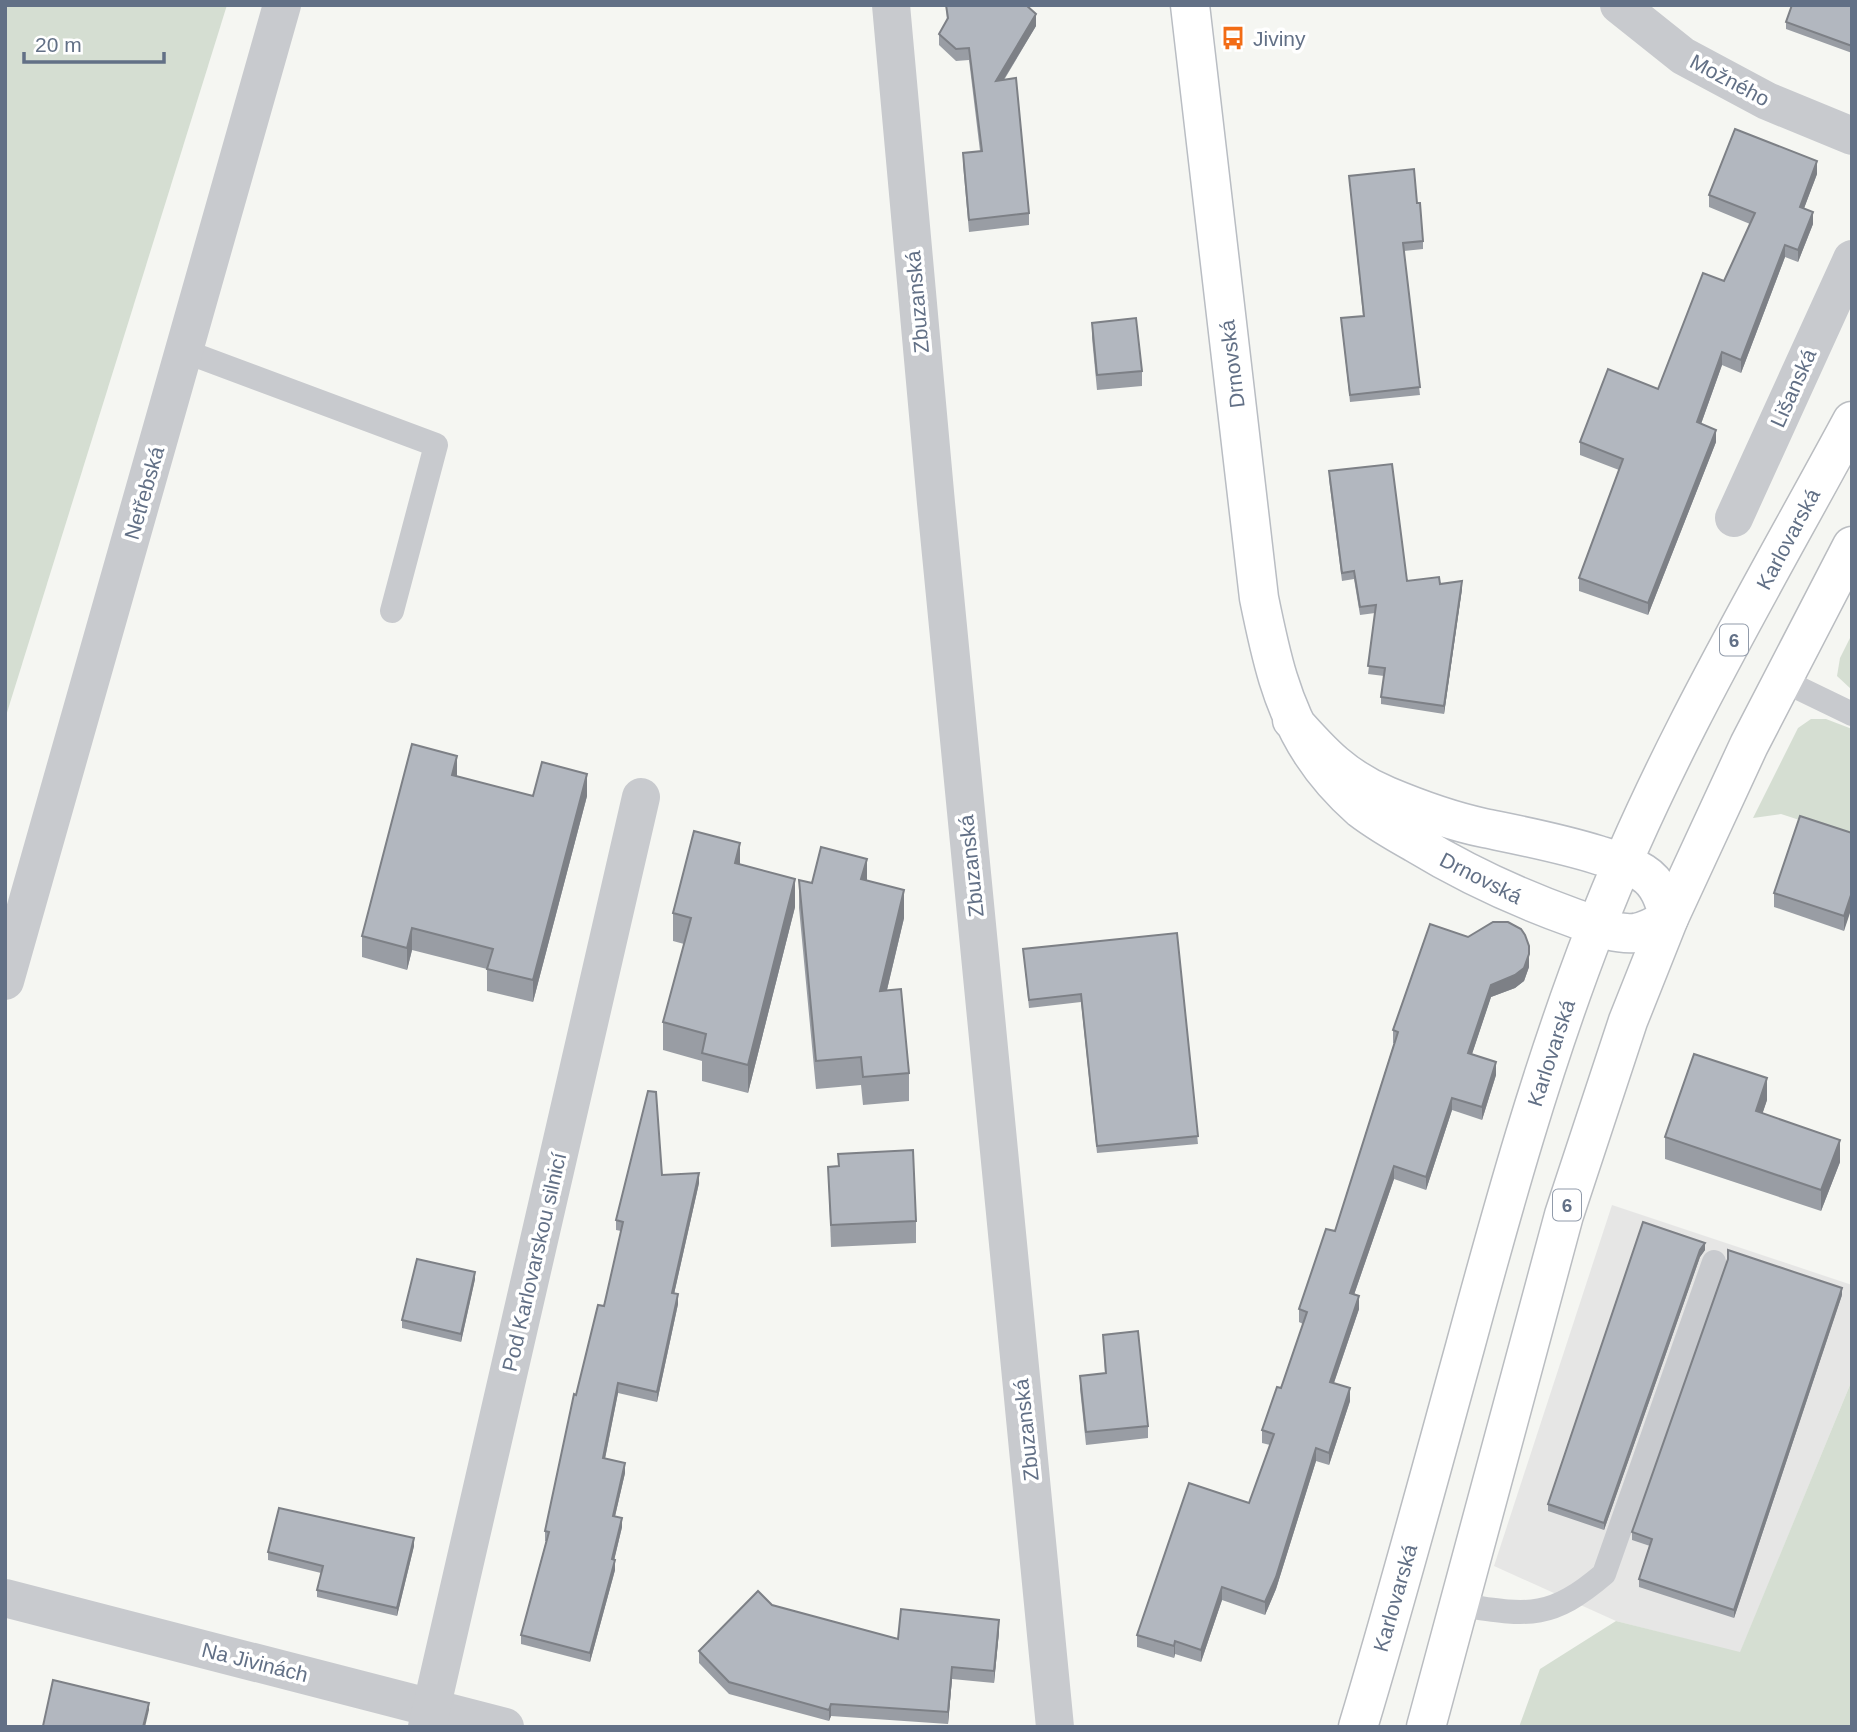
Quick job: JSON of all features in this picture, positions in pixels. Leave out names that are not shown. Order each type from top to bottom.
[{"type":"main road","name":"Drnovská","points":[[1189,5],[1259,598],[1273,661],[1292,720],[1332,780],[1362,809],[1393,830],[1506,893],[1620,933],[1636,933],[1669,918],[1656,885],[1644,873],[1624,863],[1556,842],[1453,820],[1385,796],[1340,770],[1323,756],[1292,720]]},
{"type":"main road","name":"Karlovarská","points":[[1357,1727],[1395,1602],[1512,1173],[1567,1002],[1596,926],[1676,749],[1852,421]]},
{"type":"main road","name":"6","points":[[1426,1727],[1564,1214],[1617,1051],[1669,918],[1749,745],[1852,547]]},
{"type":"street","name":"Netřebská","points":[[5,981],[282,5]]},
{"type":"street","name":"Zbuzanská","points":[[891,5],[936,503],[1055,1727]]},
{"type":"street","name":"Možného","points":[[1619,5],[1683,56],[1767,101],[1852,136]]},
{"type":"street","name":"Lišanská","points":[[1734,518],[1852,259]]},
{"type":"street","name":"Pod Karlovarskou silnicí","points":[[429,1717],[641,797]]},
{"type":"street","name":"Na Jivinách","points":[[5,1598],[429,1717],[505,1727]]},
{"type":"lane","points":[[184,351],[436,445],[392,611]]},
{"type":"lane","points":[[1782,680],[1852,714]]},
{"type":"lane","points":[[1459,1605],[1516,1613],[1537,1612],[1556,1606],[1582,1592],[1604,1574],[1714,1262]]},
{"type":"shaded area","points":[[5,5],[227,5],[5,719]]},
{"type":"shaded area","points":[[1852,634],[1852,690],[1837,676],[1840,658]]},
{"type":"shaded area","points":[[1811,719],[1826,719],[1852,729],[1852,837],[1781,814],[1753,818],[1798,728]]},
{"type":"shaded area","points":[[1612,1205],[1852,1285],[1852,1380],[1740,1653],[1616,1621],[1494,1566]]},
{"type":"shaded area","points":[[1852,1380],[1852,1727],[1519,1727],[1540,1669],[1616,1621],[1740,1652]]},
{"type":"building","points":[[946,5],[1026,5],[1036,14],[996,81],[1016,78],[1029,213],[969,220],[963,153],[982,151],[969,48],[956,49],[939,34],[948,18]]},
{"type":"building","points":[[1792,5],[1852,5],[1852,46],[1786,22]]},
{"type":"building","points":[[1735,129],[1817,161],[1800,207],[1813,212],[1798,250],[1785,245],[1741,360],[1722,352],[1697,422],[1716,430],[1648,603],[1579,578],[1623,459],[1580,442],[1608,369],[1658,389],[1703,273],[1724,281],[1755,213],[1709,195]]},
{"type":"building","points":[[1414,169],[1423,241],[1403,243],[1420,387],[1350,395],[1341,318],[1364,316],[1349,176]]},
{"type":"building","points":[[1136,318],[1142,371],[1097,375],[1092,323]]},
{"type":"building","points":[[1392,464],[1407,581],[1439,577],[1440,584],[1462,581],[1444,706],[1381,697],[1385,668],[1368,666],[1376,605],[1360,607],[1354,571],[1342,573],[1329,471]]},
{"type":"building","points":[[412,744],[457,756],[452,775],[533,796],[542,762],[587,774],[533,980],[487,969],[493,949],[412,928],[407,948],[362,936]]},
{"type":"building","points":[[1800,816],[1852,833],[1852,892],[1844,916],[1774,893]]},
{"type":"building","points":[[694,831],[740,843],[735,863],[795,879],[748,1065],[702,1053],[706,1034],[663,1022],[691,918],[673,913]]},
{"type":"building","points":[[821,847],[867,859],[861,879],[904,890],[880,991],[901,989],[909,1073],[863,1077],[861,1057],[816,1061],[799,880],[812,883]]},
{"type":"building","points":[[1493,922],[1508,922],[1521,929],[1529,946],[1529,954],[1524,968],[1515,975],[1491,985],[1468,1053],[1496,1062],[1482,1107],[1452,1098],[1426,1177],[1394,1166],[1350,1293],[1359,1296],[1330,1382],[1350,1388],[1329,1453],[1316,1448],[1276,1577],[1265,1602],[1222,1587],[1201,1650],[1175,1641],[1174,1646],[1137,1635],[1189,1483],[1249,1503],[1274,1434],[1262,1430],[1277,1387],[1281,1388],[1307,1312],[1299,1309],[1326,1229],[1335,1231],[1398,1032],[1393,1030],[1430,924],[1468,937]]},
{"type":"building","points":[[1177,933],[1198,1136],[1097,1146],[1081,994],[1029,1000],[1023,949]]},
{"type":"building","points":[[1694,1054],[1767,1078],[1756,1111],[1840,1140],[1821,1190],[1665,1137]]},
{"type":"building","points":[[648,1091],[656,1092],[662,1175],[699,1173],[672,1293],[678,1294],[657,1392],[618,1383],[603,1458],[625,1463],[613,1516],[622,1518],[612,1559],[615,1560],[590,1653],[521,1635],[549,1532],[545,1531],[574,1394],[576,1395],[598,1305],[604,1306],[623,1222],[616,1220]]},
{"type":"building","points":[[913,1150],[916,1221],[831,1225],[828,1167],[839,1166],[838,1154]]},
{"type":"building","points":[[1643,1222],[1705,1243],[1700,1250],[1604,1523],[1548,1504]]},
{"type":"building","points":[[1728,1250],[1842,1288],[1734,1610],[1639,1579],[1652,1539],[1632,1532],[1728,1259]]},
{"type":"building","points":[[417,1259],[475,1272],[461,1334],[402,1320]]},
{"type":"building","points":[[1138,1331],[1148,1426],[1086,1432],[1080,1376],[1106,1373],[1103,1335]]},
{"type":"building","points":[[279,1508],[414,1538],[397,1608],[317,1590],[323,1566],[268,1552]]},
{"type":"building","points":[[758,1591],[772,1605],[898,1639],[901,1609],[999,1620],[994,1671],[952,1667],[948,1712],[831,1704],[829,1710],[729,1682],[699,1651]]},
{"type":"building","points":[[53,1680],[149,1703],[143,1727],[43,1726]]},
{"type":"place","name":"Jiviny","points":[[1233,38]]}]
